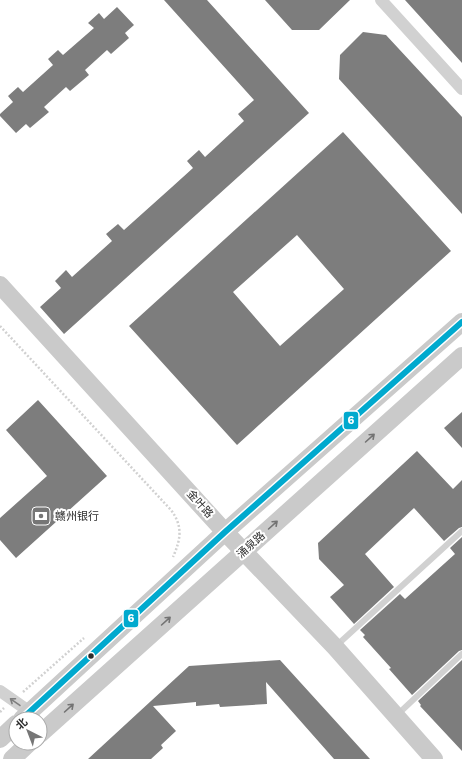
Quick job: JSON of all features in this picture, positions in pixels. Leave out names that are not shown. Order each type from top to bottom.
[{"type":"main road","name":"金叶路","points":[[0,285],[225,532],[335,647],[434,759]]},
{"type":"main road","points":[[30,711],[225,532],[462,322]]},
{"type":"main road","name":"涌泉路","points":[[48,727],[462,356]]},
{"type":"main road","points":[[0,739],[8,732]]},
{"type":"main road","points":[[12,759],[20,751]]},
{"type":"street","points":[[381,0],[462,88]]},
{"type":"street","points":[[0,691],[13,700],[23,711]]},
{"type":"lane","points":[[335,647],[462,531]]},
{"type":"lane","points":[[396,716],[462,654]]},
{"type":"path","points":[[0,326],[177,518],[180,527],[177,548],[170,561]]},
{"type":"path","points":[[0,712],[84,638]]},
{"type":"building","points":[[164,0],[207,0],[309,113],[64,334],[40,307],[61,288],[55,281],[66,270],[72,277],[112,241],[106,234],[118,224],[124,230],[193,168],[187,161],[199,150],[205,157],[244,121],[238,114],[254,100]]},
{"type":"building","points":[[265,0],[350,0],[319,30],[292,30]]},
{"type":"building","points":[[405,0],[462,0],[462,63]]},
{"type":"building","points":[[117,7],[134,25],[125,33],[129,38],[111,54],[107,50],[85,70],[89,75],[70,91],[66,87],[44,107],[49,112],[30,128],[26,124],[16,133],[0,116],[0,114],[13,102],[8,96],[18,87],[23,92],[53,65],[48,59],[58,50],[63,55],[94,28],[88,23],[99,13],[104,19]]},
{"type":"building","points":[[363,32],[386,35],[462,117],[462,214],[339,79],[340,55]]},
{"type":"building","points":[[343,132],[451,251],[237,445],[129,326]],"holes":[[[297,235],[344,289],[280,346],[233,292]]]},
{"type":"building","points":[[38,400],[107,476],[16,558],[0,540],[0,518],[47,476],[6,430]]},
{"type":"building","points":[[462,412],[462,448],[444,428]]},
{"type":"building","points":[[417,451],[453,489],[462,480],[462,527],[444,541],[414,508],[365,554],[394,587],[354,624],[330,597],[344,585],[319,559],[318,543]]},
{"type":"building","points":[[462,537],[462,650],[459,651],[412,695],[389,669],[391,668],[363,637],[365,635],[360,630],[400,594],[405,599],[455,554],[450,548]]},
{"type":"building","points":[[280,660],[370,759],[334,759],[266,682],[267,704],[220,707],[219,704],[196,706],[196,702],[153,706],[176,731],[161,745],[163,748],[151,759],[88,759],[189,666]]},
{"type":"building","points":[[462,660],[462,751],[420,706],[421,705],[418,701]]},
{"type":"transit line","name":"6","points":[[31,711],[225,532],[462,322]]},
{"type":"place","name":"赣州银行","points":[[41,516]]}]
